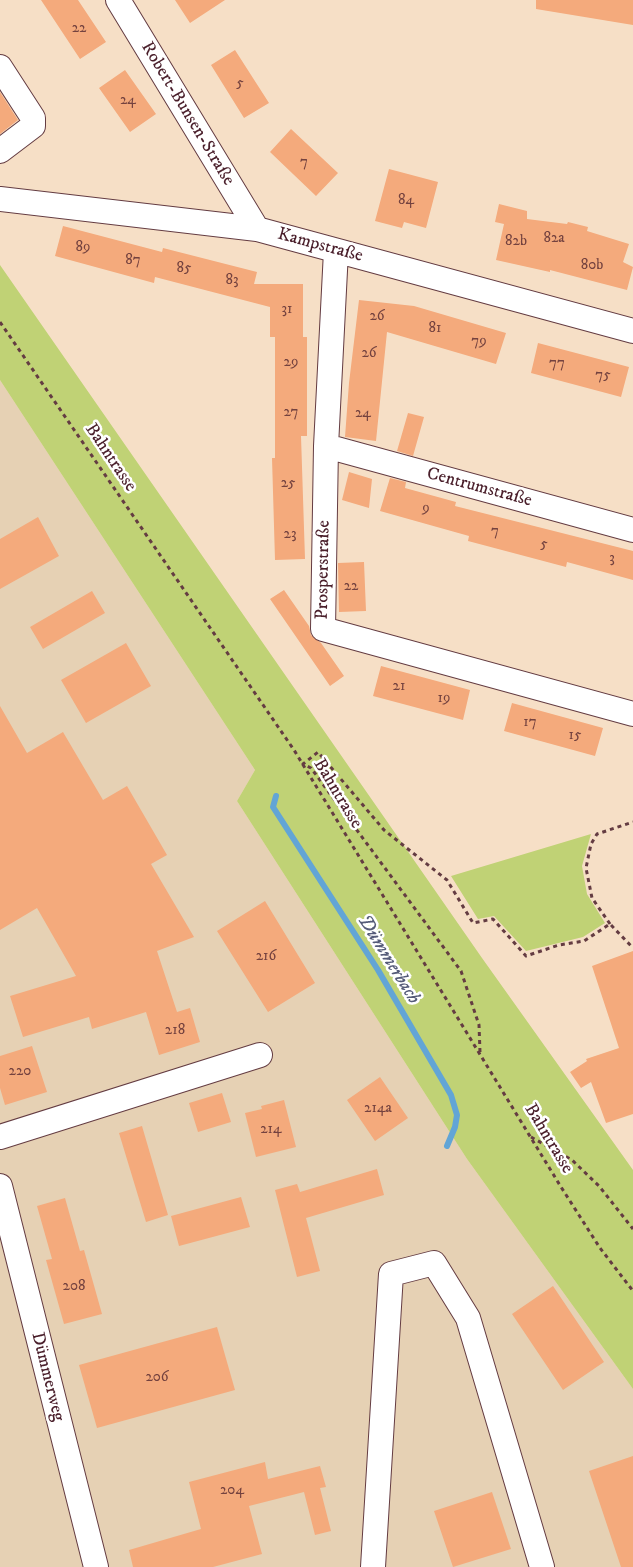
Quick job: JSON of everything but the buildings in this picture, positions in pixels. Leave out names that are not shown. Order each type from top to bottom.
[{"type":"street","name":"Robert-Bunsen-Straße","points":[[118,0],[257,229]]},
{"type":"street","points":[[0,67],[33,118],[33,126],[0,150]]},
{"type":"street","name":"Kampstraße","points":[[0,199],[257,229],[633,331]]},
{"type":"street","name":"Prosperstraße","points":[[336,251],[326,446],[323,629],[633,714]]},
{"type":"street","name":"Centrumstraße","points":[[326,446],[633,530]]},
{"type":"street","points":[[0,1137],[260,1055]]},
{"type":"street","name":"Dümmerweg","points":[[0,1186],[96,1567]]},
{"type":"street","points":[[373,1567],[391,1274],[434,1263],[468,1318],[542,1567]]},
{"type":"path","name":"Bahntrasse","points":[[0,322],[303,764],[600,1248],[633,1291]]},
{"type":"path","points":[[480,1055],[479,1025],[462,971],[311,768],[303,764],[318,752],[384,830],[447,880],[474,924],[493,919],[526,956],[559,945],[584,941],[610,924]]},
{"type":"path","points":[[633,822],[597,834],[590,844],[586,868],[592,898],[610,924],[633,948]]},
{"type":"path","points":[[530,1136],[572,1160],[600,1186],[633,1230]]},
{"type":"shaded area","points":[[0,380],[255,770],[237,801],[467,1159],[633,1389],[633,1567],[0,1567]]},
{"type":"green space","points":[[0,265],[482,958],[633,1170],[633,1389],[467,1159],[237,801],[255,770],[0,380]]},
{"type":"green space","points":[[591,834],[582,866],[587,894],[605,923],[583,937],[526,951],[494,916],[478,919],[451,876]]},
{"type":"waterway","name":"Dümmerbach","points":[[276,796],[273,807],[378,970],[451,1095],[457,1115],[455,1127],[447,1146]]}]
